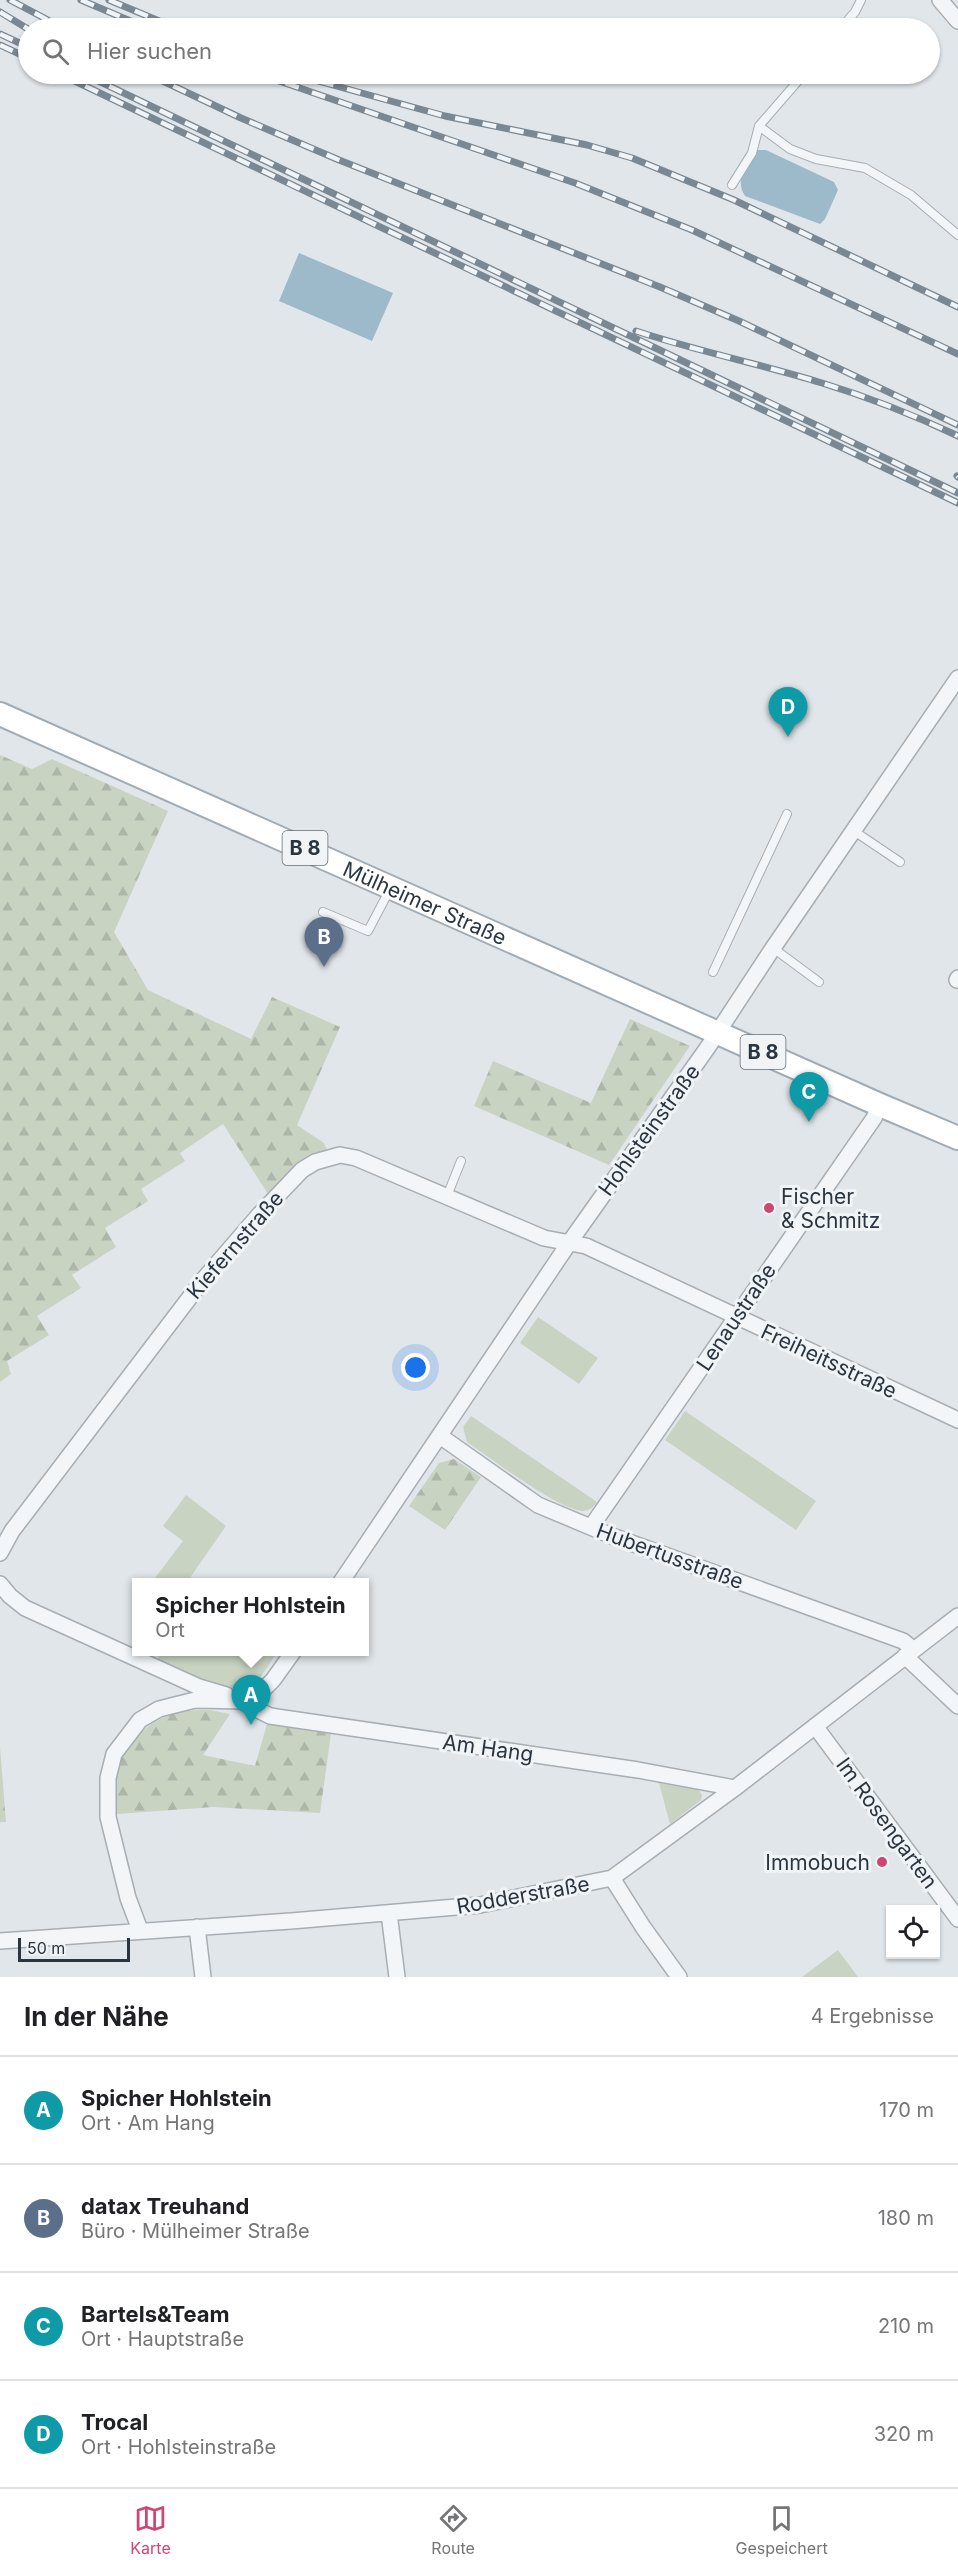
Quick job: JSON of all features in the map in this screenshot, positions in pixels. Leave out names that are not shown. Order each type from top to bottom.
[{"type":"main road","name":"Mülheimer Straße","points":[[0,714],[718,1031]]},
{"type":"main road","name":"B 8","points":[[718,1031],[958,1138]]},
{"type":"street","points":[[940,0],[958,21]]},
{"type":"street","name":"Hohlsteinstraße","points":[[344,1578],[569,1242],[718,1031],[958,678]]},
{"type":"street","name":"Lenaustraße","points":[[591,1527],[874,1118],[880,1105]]},
{"type":"street","name":"Kiefernstraße","points":[[0,1553],[12,1531],[203,1280],[259,1215],[302,1170],[315,1162],[346,1155],[378,1166],[544,1238],[556,1242],[569,1242]]},
{"type":"street","name":"Freiheitsstraße","points":[[569,1242],[586,1246],[958,1420]]},
{"type":"street","name":"Hubertusstraße","points":[[440,1436],[538,1505],[591,1527],[903,1641],[909,1653],[958,1706]]},
{"type":"street","points":[[0,1584],[10,1596],[34,1612],[199,1687],[246,1701]]},
{"type":"street","name":"Rodderstraße","points":[[0,1941],[480,1905],[612,1878],[735,1788],[958,1616]]},
{"type":"street","points":[[140,1930],[128,1898],[108,1817],[106,1798],[114,1754],[140,1720],[159,1709],[195,1700],[246,1701],[261,1692],[273,1680],[290,1656]]},
{"type":"street","name":"Am Hang","points":[[246,1701],[252,1707],[270,1716],[638,1770],[735,1788]]},
{"type":"street","name":"Im Rosengarten","points":[[815,1726],[958,1919]]},
{"type":"street","points":[[612,1878],[631,1910],[679,1977]]},
{"type":"street","points":[[388,1913],[397,1977]]},
{"type":"street","points":[[197,1927],[203,1977]]},
{"type":"lane","points":[[850,18],[861,0]]},
{"type":"lane","points":[[732,185],[752,153],[759,126],[795,84]]},
{"type":"lane","points":[[759,126],[784,145],[816,159],[865,168],[911,195],[958,236]]},
{"type":"lane","points":[[713,972],[787,814]]},
{"type":"lane","points":[[854,831],[900,862]]},
{"type":"lane","points":[[323,912],[368,931],[391,886]]},
{"type":"lane","points":[[773,948],[819,981]]},
{"type":"lane","points":[[447,1196],[462,1161]]},
{"type":"green space","points":[[0,755],[32,769],[52,759],[168,811],[114,932],[148,990],[251,1039],[272,997],[340,1027],[297,1125],[324,1143],[327,1150],[294,1168],[268,1194],[223,1124],[180,1153],[185,1161],[141,1189],[148,1201],[105,1228],[116,1247],[72,1275],[81,1288],[37,1316],[49,1335],[7,1361],[11,1374],[0,1382]]},
{"type":"green space","points":[[630,1019],[690,1046],[609,1165],[474,1106],[493,1061],[591,1103]]},
{"type":"green space","points":[[538,1317],[598,1358],[579,1384],[520,1343]]},
{"type":"green space","points":[[685,1411],[816,1501],[796,1530],[665,1440]]},
{"type":"green space","points":[[471,1416],[597,1502],[596,1504],[582,1511],[557,1502],[491,1459],[467,1442],[463,1427]]},
{"type":"green space","points":[[454,1459],[481,1477],[445,1530],[409,1506],[439,1463]]},
{"type":"green space","points":[[186,1495],[226,1526],[190,1578],[155,1578],[183,1541],[163,1526]]},
{"type":"green space","points":[[159,1656],[274,1656],[255,1682],[231,1689],[192,1678],[157,1660]]},
{"type":"green space","points":[[210,1710],[230,1714],[203,1755],[255,1766],[267,1724],[331,1734],[320,1813],[213,1807],[117,1814],[114,1786],[116,1773],[121,1760],[136,1738],[146,1728],[169,1715]]},
{"type":"green space","points":[[0,1747],[6,1822],[0,1822]]},
{"type":"green space","points":[[659,1783],[698,1789],[702,1795],[701,1800],[670,1824]]},
{"type":"green space","points":[[838,1950],[858,1977],[802,1977]]},
{"type":"water","points":[[758,150],[766,150],[834,182],[838,190],[825,219],[820,224],[745,196],[741,177],[746,165]]},
{"type":"water","points":[[299,253],[393,293],[372,341],[279,301]]},
{"type":"railway","points":[[10,0],[44,18]]},
{"type":"railway","points":[[81,0],[123,18]]},
{"type":"railway","points":[[109,0],[152,18]]},
{"type":"railway","points":[[0,12],[18,23]]},
{"type":"railway","points":[[0,34],[18,42]]},
{"type":"railway","points":[[0,45],[18,53]]},
{"type":"railway","points":[[81,84],[958,503]]},
{"type":"railway","points":[[105,84],[958,493]]},
{"type":"railway","points":[[169,84],[339,160],[660,287],[739,321],[958,425]]},
{"type":"railway","points":[[288,84],[575,183],[692,230],[958,354]]},
{"type":"railway","points":[[329,84],[445,116],[587,145],[632,158],[734,200],[958,307]]},
{"type":"railway","points":[[636,331],[839,388],[891,407],[958,436]]},
{"type":"place","name":"Trocal","points":[[788,737]]},
{"type":"place","name":"datax Treuhand","points":[[324,967]]},
{"type":"place","name":"Bartels&Team","points":[[809,1122]]},
{"type":"place","name":"Fischer & Schmitz","points":[[769,1208]]},
{"type":"place","name":"Spicher Hohlstein","points":[[251,1725]]},
{"type":"place","name":"Immobuch","points":[[882,1862]]}]
